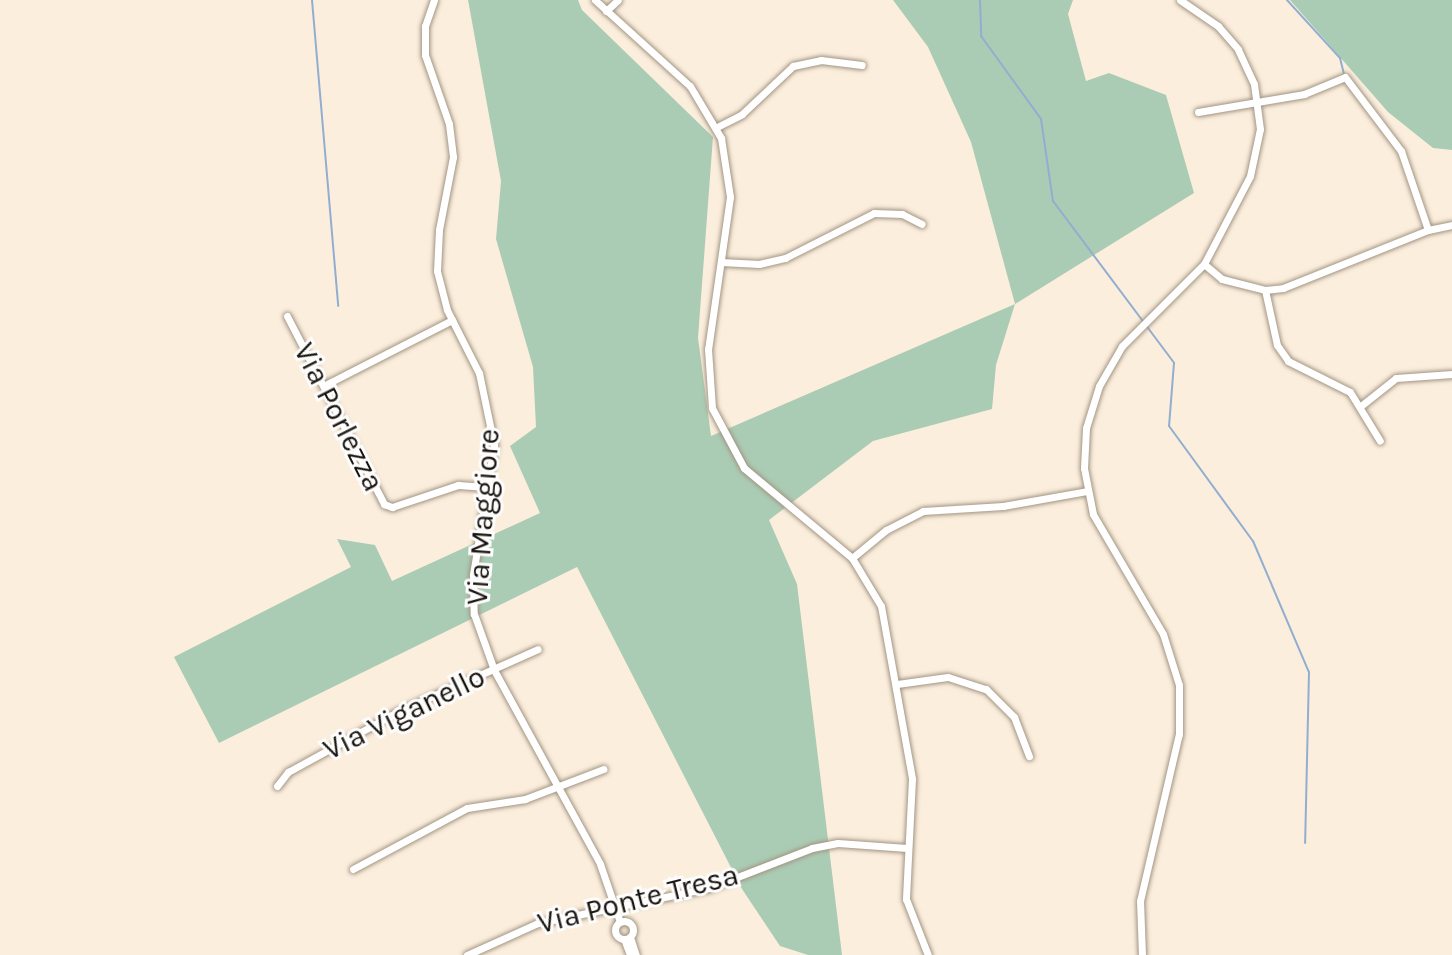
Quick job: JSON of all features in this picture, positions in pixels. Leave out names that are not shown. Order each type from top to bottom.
[{"type":"street","name":"Via Maggiore","points":[[434,0],[424,40],[452,147],[436,249],[441,290],[488,402],[494,445],[472,594],[494,670],[600,864],[620,922]]},
{"type":"street","points":[[595,0],[690,86],[717,127],[730,185],[707,374],[720,431],[761,487],[852,558],[884,616],[912,779],[906,899],[928,955]]},
{"type":"street","points":[[606,11],[618,0]]},
{"type":"street","points":[[1142,955],[1140,901],[1179,734],[1179,685],[1168,644],[1106,542],[1087,491],[1086,428],[1107,370],[1133,333],[1204,264],[1250,176],[1257,152],[1258,103],[1247,67],[1232,41],[1180,0]]},
{"type":"street","points":[[717,127],[742,114],[793,66],[821,60],[862,65]]},
{"type":"street","points":[[1198,112],[1304,94],[1345,77],[1401,151],[1428,230]]},
{"type":"street","points":[[721,262],[751,264],[785,258],[874,213],[902,214],[922,224]]},
{"type":"street","points":[[1204,264],[1222,279],[1265,290],[1317,278],[1428,230],[1452,225]]},
{"type":"street","points":[[1265,290],[1272,338],[1288,361],[1350,392],[1362,405],[1380,441]]},
{"type":"street","name":"Via Porlezza","points":[[287,316],[384,504],[392,507],[458,485],[490,487]]},
{"type":"street","points":[[325,385],[452,320]]},
{"type":"street","points":[[1362,405],[1396,378],[1452,374]]},
{"type":"street","points":[[852,558],[886,530],[923,511],[1003,506],[1087,491]]},
{"type":"street","name":"Via Viganello","points":[[277,786],[288,772],[390,715],[538,649]]},
{"type":"street","points":[[897,684],[948,677],[979,685],[1010,710],[1029,756]]},
{"type":"street","points":[[353,869],[467,808],[525,799],[603,769]]},
{"type":"street","name":"Via Ponte Tresa","points":[[467,955],[538,923],[613,905],[709,888],[812,848],[838,843],[907,848]]},
{"type":"street","points":[[630,955],[627,938],[631,924],[620,922],[615,934],[627,938],[636,955]]},
{"type":"green space","points":[[468,0],[578,0],[582,10],[713,137],[698,338],[711,436],[1015,304],[996,365],[992,409],[873,441],[769,520],[797,584],[842,955],[808,955],[780,946],[742,889],[577,567],[219,743],[174,657],[351,567],[337,539],[375,545],[392,581],[540,513],[510,446],[536,427],[533,367],[496,239],[501,181]]},
{"type":"green space","points":[[893,0],[1073,0],[1068,14],[1086,81],[1109,73],[1166,95],[1194,193],[1015,304],[971,142],[928,47]]},
{"type":"green space","points":[[1290,0],[1452,0],[1452,150],[1433,148],[1388,112]]},
{"type":"waterway","points":[[312,0],[338,306]]},
{"type":"waterway","points":[[980,0],[981,36],[1041,119],[1053,201],[1174,363],[1169,426],[1253,541],[1309,672],[1305,843]]},
{"type":"waterway","points":[[1287,0],[1340,58],[1344,74]]}]
